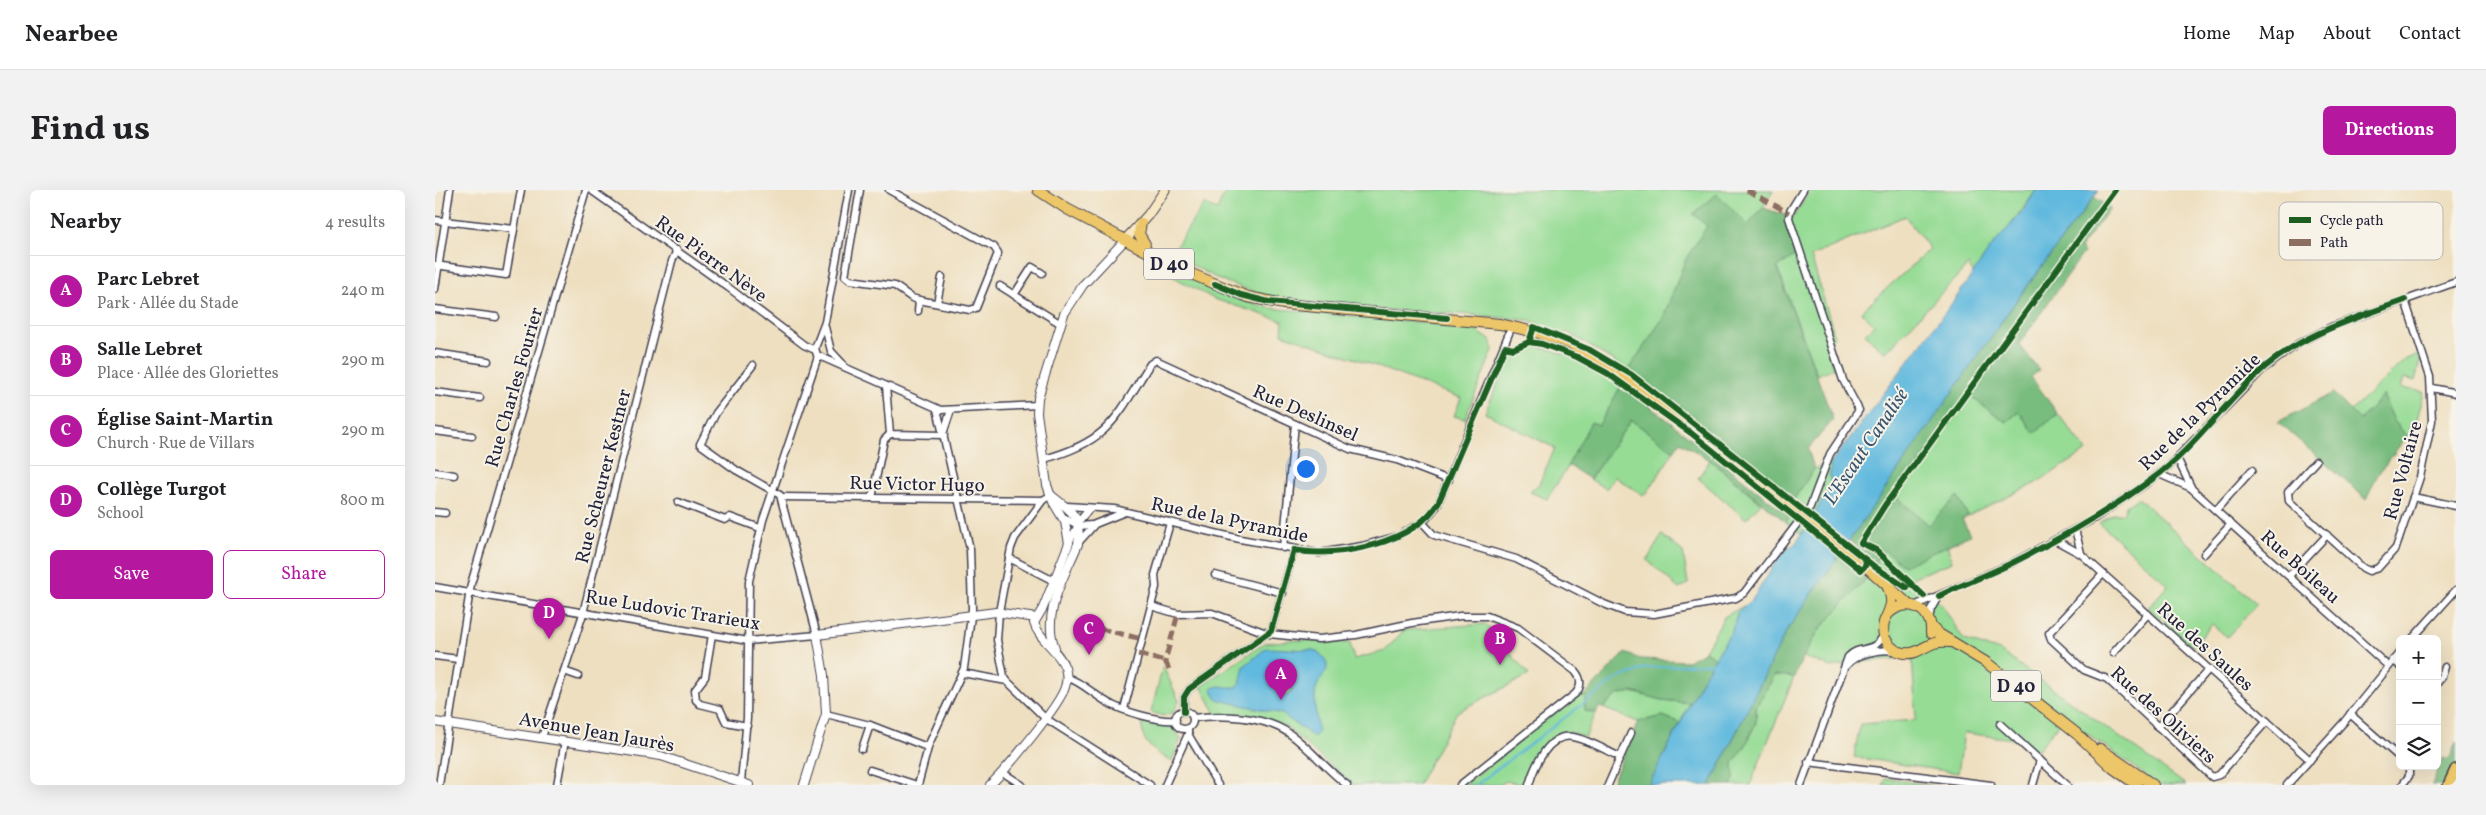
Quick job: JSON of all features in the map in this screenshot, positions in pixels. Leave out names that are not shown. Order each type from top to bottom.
[{"type":"highway","points":[[2449,785],[2456,770]]},
{"type":"main road","name":"D 40","points":[[1038,190],[1127,238],[1145,244],[1215,284]]},
{"type":"main road","name":"D 40","points":[[1044,190],[1184,271],[1248,297],[1275,303],[1447,318],[1539,333],[1577,347],[1605,362],[1860,561],[1911,606]]},
{"type":"main road","points":[[1127,238],[1141,223],[1165,190]]},
{"type":"main road","points":[[1141,223],[1139,234],[1145,244]]},
{"type":"main road","points":[[1887,585],[1891,600],[1884,622],[1884,634],[1888,643],[1898,651],[1914,652],[1925,645],[1937,641],[1953,642]]},
{"type":"main road","points":[[1888,614],[1897,607],[1911,606],[1924,612],[1930,623],[1930,636],[1925,645]]},
{"type":"main road","name":"D 40","points":[[1930,623],[1939,634],[1987,663],[2077,734],[2153,785]]},
{"type":"main road","name":"D 40","points":[[2077,734],[2109,764],[2137,785]]},
{"type":"street","points":[[435,289],[449,190]]},
{"type":"street","points":[[437,265],[506,275],[521,190]]},
{"type":"street","name":"Rue Charles Fourier","points":[[439,785],[469,592],[586,190]]},
{"type":"street","name":"Rue Pierre Nève","points":[[591,190],[677,250],[803,345],[849,370],[937,409],[951,410],[1037,405]]},
{"type":"street","points":[[741,784],[747,726],[749,581],[761,528],[818,352],[849,190]]},
{"type":"street","points":[[860,190],[844,272],[846,278],[895,286],[912,298],[919,300],[970,310],[976,308],[998,251],[994,246],[889,190]]},
{"type":"street","points":[[1511,329],[1449,480],[1434,510],[1422,522],[1434,535],[1515,559],[1604,604],[1632,613],[1654,614],[1735,598],[1746,591],[1798,514],[1810,507],[1830,454],[1859,410],[1843,380],[1789,218],[1790,211],[1803,190]]},
{"type":"street","points":[[435,220],[514,229]]},
{"type":"street","points":[[843,226],[853,228]]},
{"type":"street","points":[[1074,544],[1063,517],[1054,504],[1047,485],[1037,405],[1061,324],[1083,285],[1127,238]]},
{"type":"street","name":"Rue Scheurer Kestner","points":[[542,737],[584,612],[672,261],[677,250]]},
{"type":"street","points":[[1014,295],[1031,267],[1042,273]]},
{"type":"street","points":[[937,303],[942,277]]},
{"type":"street","name":"Rue de la Pyramide","points":[[1911,606],[1939,596],[2010,564],[2075,530],[2159,474],[2177,458],[2259,373],[2280,356],[2331,327],[2456,282]]},
{"type":"street","points":[[1000,286],[1061,324]]},
{"type":"street","points":[[918,310],[919,300]]},
{"type":"street","name":"Rue Voltaire","points":[[2327,535],[2363,568],[2371,572],[2378,568],[2395,550],[2413,497],[2432,425],[2432,388],[2405,300]]},
{"type":"street","points":[[435,309],[497,317]]},
{"type":"street","points":[[818,352],[828,357],[830,348],[825,322]]},
{"type":"street","points":[[818,352],[824,342],[830,348]]},
{"type":"street","name":"Rue Pierre Nève","points":[[830,348],[849,370]]},
{"type":"street","points":[[435,353],[488,361]]},
{"type":"street","name":"Rue Deslinsel","points":[[1044,459],[1081,446],[1106,430],[1150,364],[1156,360],[1353,450],[1402,462],[1449,480]]},
{"type":"street","points":[[753,365],[716,413],[700,444],[736,470],[773,489],[781,497],[817,635],[824,675],[826,714],[804,785]]},
{"type":"street","points":[[872,498],[884,440],[889,434],[886,386]]},
{"type":"street","points":[[2432,388],[2456,393]]},
{"type":"street","points":[[435,392],[480,398]]},
{"type":"street","points":[[870,770],[917,785],[927,748],[962,673],[971,616],[973,586],[970,549],[937,409]]},
{"type":"street","points":[[944,435],[951,410]]},
{"type":"street","points":[[1283,548],[1295,424]]},
{"type":"street","points":[[435,431],[472,436]]},
{"type":"street","points":[[889,434],[944,435]]},
{"type":"street","name":"Rue Boileau","points":[[2177,458],[2192,489]]},
{"type":"street","points":[[2289,576],[2327,535],[2288,497],[2290,490],[2316,461]]},
{"type":"street","points":[[2216,510],[2252,470]]},
{"type":"street","points":[[435,472],[454,475]]},
{"type":"street","name":"Rue Boileau","points":[[2159,474],[2192,489],[2289,576],[2391,663],[2396,665]]},
{"type":"street","points":[[1051,495],[1043,500],[1015,538],[1009,558],[999,612],[998,648],[1007,681],[1045,718],[1149,785]]},
{"type":"street","points":[[1051,495],[1067,506],[1074,514],[1077,525],[1074,544],[1053,604],[1051,623],[1058,655]]},
{"type":"street","name":"Rue Victor Hugo","points":[[781,497],[1043,500]]},
{"type":"street","points":[[2413,497],[2456,506]]},
{"type":"street","points":[[678,502],[725,520],[730,517],[761,528]]},
{"type":"street","name":"Rue de la Pyramide","points":[[1067,506],[1127,511],[1170,523],[1283,548],[1323,553],[1362,546],[1398,536],[1422,522]]},
{"type":"street","points":[[1077,525],[1090,508]]},
{"type":"street","name":"Rue de la Pyramide","points":[[1077,525],[1095,524],[1127,511]]},
{"type":"street","points":[[435,512],[445,513]]},
{"type":"street","points":[[1063,517],[1077,525]]},
{"type":"street","points":[[1124,709],[1157,585],[1155,575],[1170,523]]},
{"type":"street","name":"Rue de la Pyramide","points":[[1074,544],[1095,524]]},
{"type":"street","points":[[2204,554],[2231,524]]},
{"type":"street","points":[[2075,530],[2081,554]]},
{"type":"street","name":"Rue des Saules","points":[[2055,540],[2081,554],[2310,760]]},
{"type":"street","points":[[1037,622],[1054,581],[1074,544]]},
{"type":"street","points":[[1184,712],[1184,697],[1189,689],[1269,634],[1274,626],[1294,550]]},
{"type":"street","points":[[1009,558],[1054,581]]},
{"type":"street","points":[[1215,574],[1283,593]]},
{"type":"street","name":"Rue des Oliviers","points":[[2103,574],[2050,631],[2051,639],[2082,668],[2105,677],[2208,775],[2215,777],[2219,775],[2267,721]]},
{"type":"street","name":"Rue Ludovic Trarieux","points":[[435,587],[748,640],[817,635],[999,612],[1037,622]]},
{"type":"street","points":[[2416,635],[2456,590]]},
{"type":"street","points":[[1930,623],[1932,606],[1939,596]]},
{"type":"street","points":[[1151,606],[1179,614],[1212,613],[1269,634],[1331,638],[1412,623],[1482,615],[1518,628],[1575,671],[1580,678],[1580,687],[1575,694],[1460,785]]},
{"type":"street","points":[[2113,653],[2148,614]]},
{"type":"street","points":[[1037,622],[1046,616],[1051,623]]},
{"type":"street","points":[[1037,622],[1046,631],[1051,623]]},
{"type":"street","points":[[989,785],[1003,772],[1045,718],[1062,693],[1067,677],[1064,665],[1037,622]]},
{"type":"street","points":[[712,634],[705,677],[695,690],[696,700],[701,704],[720,709],[726,722],[747,726]]},
{"type":"street","points":[[1801,785],[1808,762],[1851,653],[1872,648],[1880,641],[1884,634]]},
{"type":"street","points":[[1844,669],[1852,659],[1879,650],[1898,651]]},
{"type":"street","points":[[435,656],[458,659]]},
{"type":"street","points":[[2287,785],[2350,714],[2396,657]]},
{"type":"street","points":[[2439,680],[2445,667]]},
{"type":"street","points":[[2158,727],[2209,669]]},
{"type":"street","points":[[564,671],[578,676]]},
{"type":"street","points":[[962,673],[1007,681]]},
{"type":"street","points":[[1067,677],[1079,682],[1109,704],[1166,720],[1176,720]]},
{"type":"street","points":[[1165,785],[1188,731],[1192,725],[1193,718],[1189,713],[1184,712],[1178,714],[1176,720],[1180,728],[1188,731],[1217,785]]},
{"type":"street","points":[[826,714],[870,724],[927,748]]},
{"type":"street","points":[[2350,714],[2396,754]]},
{"type":"street","points":[[1193,718],[1217,716],[1259,721],[1275,726],[1293,736],[1347,785]]},
{"type":"street","name":"Avenue Jean Jaurès","points":[[435,722],[665,757],[741,784],[749,785]]},
{"type":"street","points":[[862,749],[870,724]]},
{"type":"street","points":[[2000,724],[2067,785]]},
{"type":"street","points":[[1608,785],[1631,733]]},
{"type":"street","points":[[1529,785],[1544,751],[1563,737],[1574,737],[1620,757]]},
{"type":"street","points":[[557,785],[565,741]]},
{"type":"street","points":[[2033,785],[2040,760]]},
{"type":"street","points":[[1808,762],[1991,785]]},
{"type":"street","points":[[2402,785],[2409,776],[2409,770]]},
{"type":"street","points":[[1003,772],[1022,785]]},
{"type":"green space","points":[[1226,190],[1773,190],[1763,208],[1748,225],[1693,214],[1708,225],[1686,259],[1663,318],[1628,370],[1567,332],[1564,335],[1529,320],[1365,309],[1273,298],[1220,280],[1171,254],[1204,204],[1217,210]]},
{"type":"green space","points":[[1811,190],[2036,190],[1974,274],[1968,265],[1885,353],[1865,334],[1874,325],[1861,312],[1930,249],[1905,216],[1811,256],[1835,337],[1825,341],[1834,368],[1817,375],[1777,267],[1797,254],[1785,215],[1793,217]]},
{"type":"green space","points":[[1717,194],[1748,225],[1763,208],[1785,215],[1797,254],[1777,268],[1833,420],[1808,449],[1814,469],[1794,499],[1628,370],[1663,318],[1686,259],[1707,226],[1693,214]]},
{"type":"green space","points":[[2094,197],[2110,208],[2080,248],[2084,252],[2019,344],[2039,370],[2031,377],[2058,414],[2034,433],[2019,412],[2006,422],[1970,396],[1895,496],[1929,525],[1957,496],[1968,516],[1962,519],[1970,535],[1904,566],[1884,550],[1875,562],[1849,540],[2016,301]]},
{"type":"green space","points":[[1164,266],[1223,295],[1269,308],[1470,327],[1492,341],[1493,350],[1465,419],[1454,416],[1461,398],[1365,362],[1282,334],[1283,321],[1214,299],[1161,270]]},
{"type":"green space","points":[[1532,344],[1571,356],[1622,384],[1599,425],[1591,423],[1575,456],[1547,499],[1530,492],[1539,484],[1555,448],[1485,413],[1508,360],[1515,353]]},
{"type":"green space","points":[[2419,355],[2420,361],[2415,381],[2404,378],[2401,388],[2424,392],[2413,435],[2411,433],[2407,436],[2394,421],[2383,395],[2360,420],[2351,411],[2406,359]]},
{"type":"green space","points":[[1622,384],[1789,516],[1786,522],[1710,460],[1680,442],[1674,451],[1631,420],[1590,479],[1568,465],[1591,422],[1599,425]]},
{"type":"green space","points":[[2333,393],[2360,420],[2383,395],[2394,421],[2407,436],[2378,474],[2366,499],[2278,422]]},
{"type":"green space","points":[[1970,396],[2006,422],[2019,412],[2034,433],[2058,414],[2087,451],[2036,483],[1968,516],[1957,497],[1929,525],[1895,496]]},
{"type":"green space","points":[[1631,420],[1674,451],[1645,496],[1615,477],[1606,489],[1590,479]]},
{"type":"green space","points":[[1710,460],[1761,503],[1746,519],[1698,478]]},
{"type":"green space","points":[[1831,463],[1829,490],[1801,534],[1786,522],[1789,516],[1793,519],[1804,505],[1794,499],[1814,469]]},
{"type":"green space","points":[[2138,498],[2257,604],[2227,637],[2212,624],[2192,647],[2163,621],[2169,614],[2167,611],[2160,619],[2148,608],[2168,585],[2099,523],[2114,514],[2123,514],[2126,506]]},
{"type":"green space","points":[[1662,535],[1683,552],[1688,584],[1679,589],[1647,560]]},
{"type":"green space","points":[[1947,544],[1952,562],[1911,578],[1942,605],[1964,640],[2000,651],[2186,785],[2159,785],[2064,717],[2036,752],[2022,740],[1964,733],[1958,773],[1854,757],[1860,724],[1916,720],[1912,657],[1849,663],[1832,667],[1803,657],[1819,630],[1867,578],[1884,549],[1904,566]]},
{"type":"green space","points":[[1839,555],[1867,578],[1819,630],[1794,677],[1775,675],[1756,707],[1756,722],[1745,747],[1733,763],[1734,779],[1731,785],[1710,785],[1787,630]]},
{"type":"green space","points":[[1745,605],[1738,612],[1732,631],[1715,658],[1705,651],[1724,617]]},
{"type":"green space","points":[[1485,624],[1529,675],[1457,712],[1418,785],[1353,785],[1286,727],[1272,721],[1216,714],[1201,686],[1265,643],[1293,640],[1350,643],[1354,659],[1385,651],[1404,630]]},
{"type":"green space","points":[[1705,651],[1715,658],[1690,703],[1662,700],[1632,692],[1617,695],[1603,708],[1599,707],[1596,713],[1585,711],[1585,695],[1625,653],[1640,659],[1688,661]]},
{"type":"green space","points":[[1163,666],[1179,701],[1174,712],[1163,716],[1151,712]]},
{"type":"green space","points":[[1775,674],[1794,677],[1750,785],[1731,785],[1734,779],[1733,763],[1745,747],[1756,722],[1756,707]]},
{"type":"green space","points":[[1632,692],[1662,700],[1690,703],[1680,723],[1663,716],[1638,722],[1603,708],[1617,695]]},
{"type":"green space","points":[[1580,693],[1585,695],[1585,711],[1596,713],[1585,738],[1573,733],[1562,733],[1553,737],[1539,753],[1525,785],[1506,781],[1500,785],[1464,785]]},
{"type":"green space","points":[[1663,716],[1680,723],[1649,785],[1611,785],[1638,722]]},
{"type":"green space","points":[[1143,718],[1170,725],[1181,738],[1172,761],[1153,750],[1149,745],[1143,733]]},
{"type":"green space","points":[[2456,742],[2456,785],[2432,785],[2438,770],[2441,770],[2442,758],[2449,760]]},
{"type":"green space","points":[[1886,778],[1932,785],[1883,785]]},
{"type":"water","name":"L'Escaut Canalisé","points":[[2036,190],[2099,190],[2016,301],[1787,630],[1710,785],[1649,785],[1705,674],[1732,631],[1738,612],[1752,600],[1783,551],[1795,544],[1829,490],[1831,463],[1956,298],[1989,250],[2023,211]]},
{"type":"water","points":[[1266,648],[1313,650],[1321,655],[1325,659],[1327,668],[1316,691],[1315,703],[1318,733],[1314,737],[1282,714],[1219,700],[1214,695],[1212,688],[1219,686],[1235,688],[1240,684],[1244,666]],"holes":[[[1283,680],[1288,683],[1292,691],[1287,696],[1280,691]]]},
{"type":"pier","points":[[1812,514],[1850,544],[1842,556],[1803,526]]},
{"type":"waterway","points":[[1476,785],[1616,679],[1646,668],[1713,663]]},
{"type":"marked path","points":[[1747,190],[1789,213]]},
{"type":"marked path","points":[[1169,669],[1165,661],[1178,614]]},
{"type":"marked path","points":[[1085,625],[1142,639]]},
{"type":"marked path","points":[[1138,654],[1165,661]]},
{"type":"cycle path","points":[[1924,596],[1876,550],[1861,543],[1885,505],[2115,190]]},
{"type":"cycle path","points":[[1215,284],[1241,295],[1269,302],[1447,318]]},
{"type":"cycle path","points":[[1939,596],[2048,544],[2134,492],[2167,468],[2196,440],[2251,380],[2282,354],[2333,327],[2405,300]]},
{"type":"cycle path","points":[[1529,342],[1534,327],[1590,350],[1632,375],[1875,567],[1907,588]]},
{"type":"cycle path","points":[[1184,712],[1184,697],[1189,689],[1271,631],[1294,550],[1332,552],[1374,545],[1413,528],[1428,516],[1439,501],[1505,347],[1513,349],[1529,342],[1542,344],[1577,357],[1607,373],[1691,433],[1861,570],[1865,566],[1866,560]]},
{"type":"place","name":"Collège Turgot","points":[[549,639]]},
{"type":"place","name":"Église Saint-Martin","points":[[1089,655]]},
{"type":"place","name":"Salle Lebret","points":[[1500,665]]},
{"type":"place","name":"Parc Lebret","points":[[1281,700]]}]
